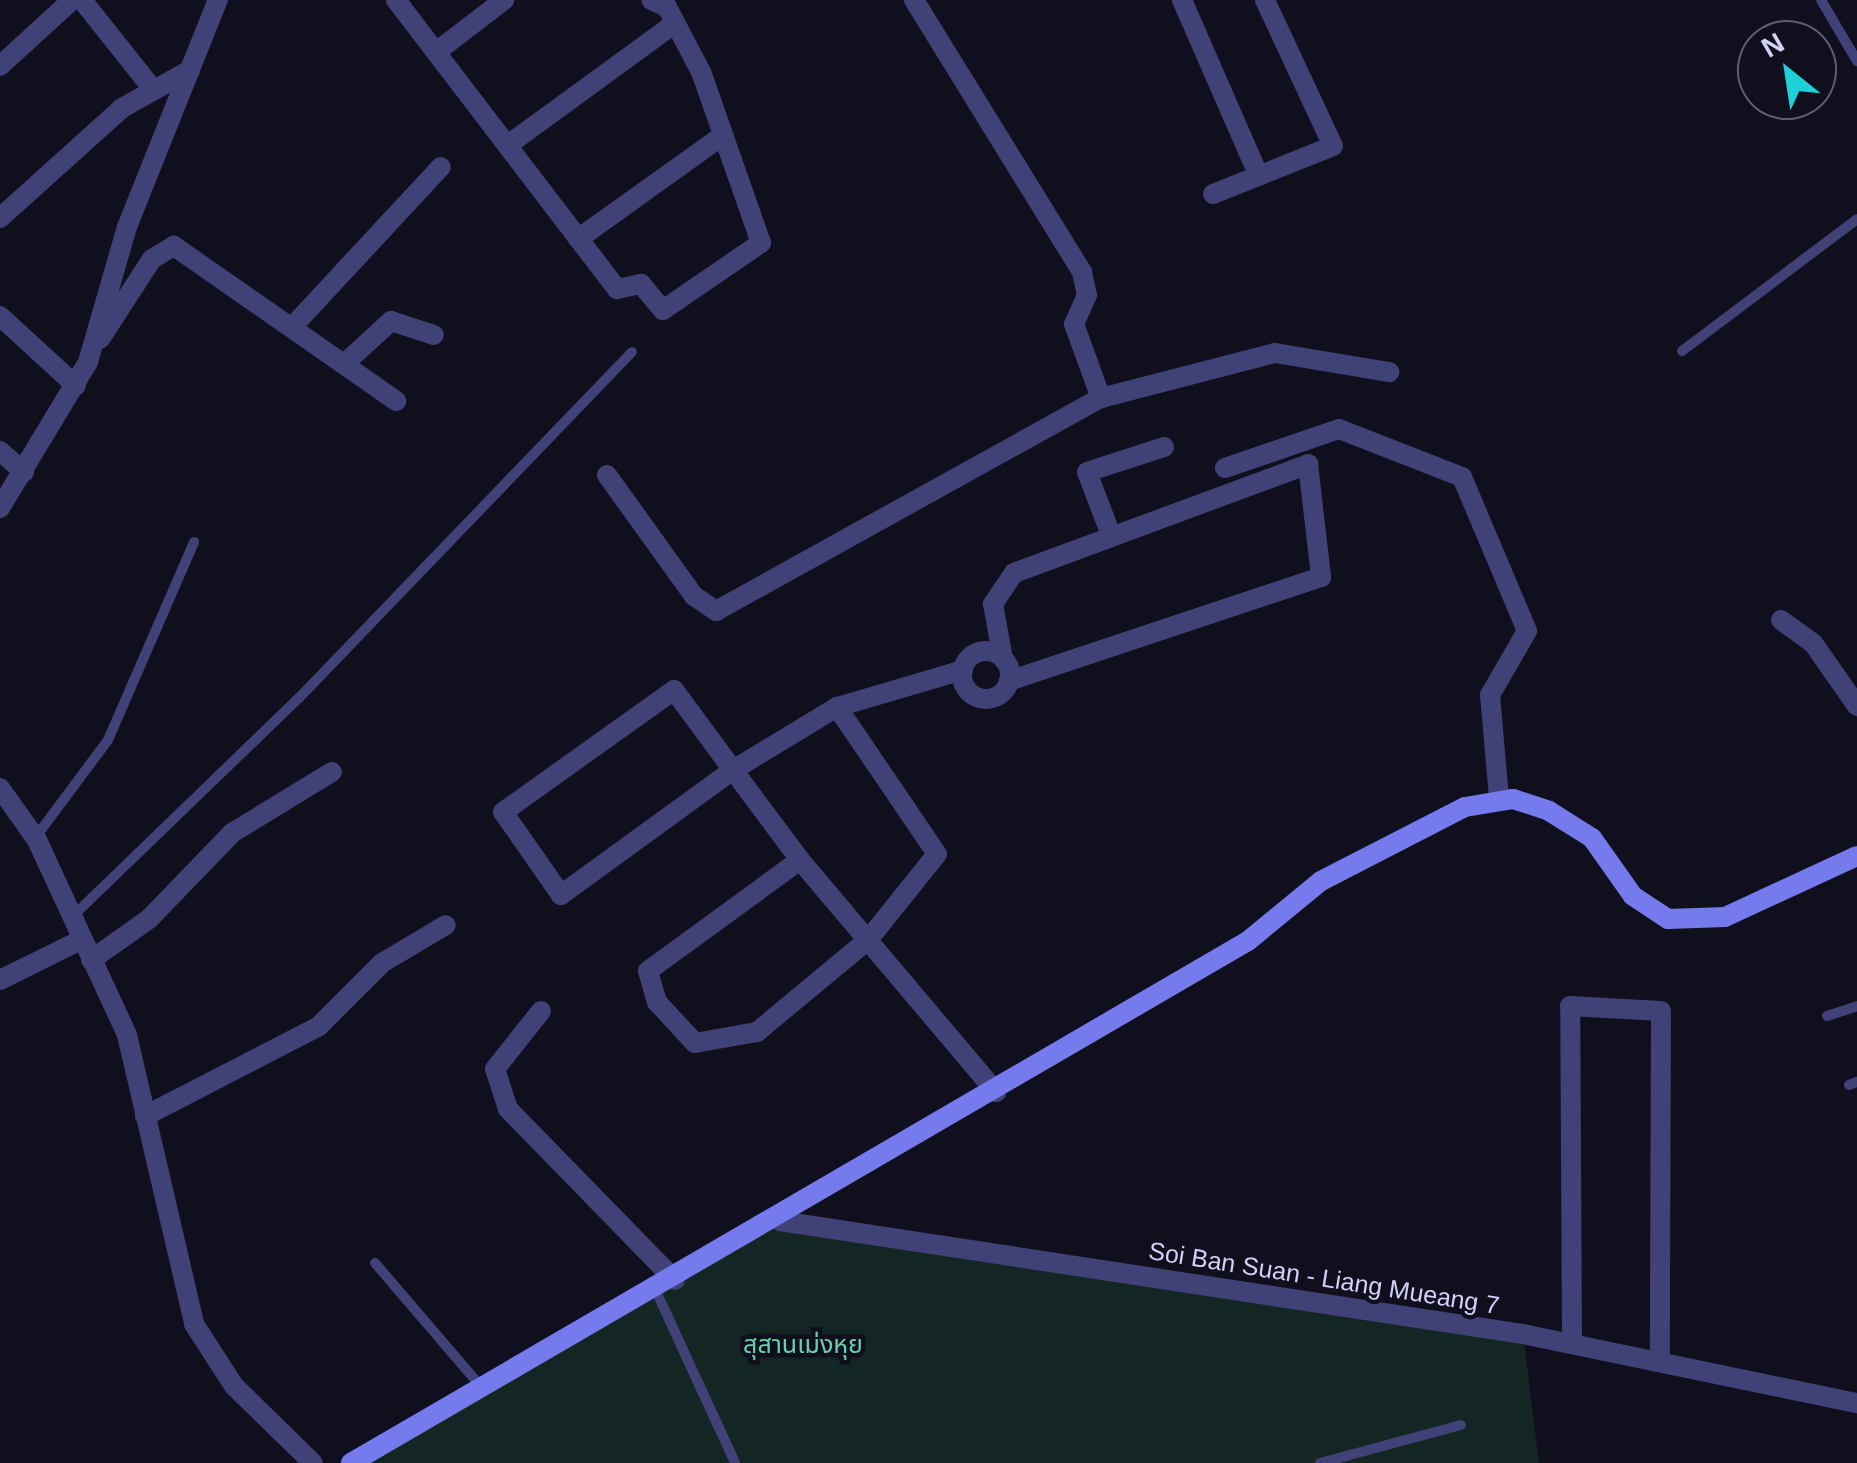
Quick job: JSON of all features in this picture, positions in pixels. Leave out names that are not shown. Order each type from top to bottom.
[{"type":"street","points":[[0,66],[72,0]]},
{"type":"street","points":[[82,0],[152,88]]},
{"type":"street","points":[[0,508],[76,386],[92,348],[127,227],[218,0]]},
{"type":"street","points":[[396,0],[616,288],[641,284],[664,310],[761,243],[723,134],[676,23],[652,0]]},
{"type":"street","points":[[436,52],[504,0]]},
{"type":"street","points":[[914,0],[1082,272],[1087,296],[1074,324],[1101,398]]},
{"type":"street","points":[[1182,0],[1259,176]]},
{"type":"street","points":[[1213,194],[1334,146],[1265,0]]},
{"type":"street","points":[[508,146],[676,23]]},
{"type":"street","points":[[0,218],[152,88],[190,70]]},
{"type":"street","points":[[578,239],[723,134]]},
{"type":"street","points":[[293,326],[442,167]]},
{"type":"street","points":[[92,348],[152,258],[174,246],[396,401]]},
{"type":"street","points":[[0,316],[76,386]]},
{"type":"street","points":[[344,364],[391,321],[434,335]]},
{"type":"street","points":[[607,474],[694,596],[716,611],[1101,398],[1285,352],[1389,372]]},
{"type":"street","points":[[1225,468],[1339,429],[1462,477],[1527,631],[1490,695],[1498,798]]},
{"type":"street","points":[[1111,535],[1087,472],[1164,447]]},
{"type":"street","points":[[0,451],[24,472]]},
{"type":"street","points":[[962,670],[969,692],[984,699],[1009,681],[1321,577],[1308,464],[1111,535],[1004,580],[993,604],[1009,681]]},
{"type":"street","points":[[1781,620],[1813,643],[1857,706]]},
{"type":"street","points":[[996,1092],[800,860],[733,770],[674,690],[503,812],[560,894],[733,770],[836,706],[962,670],[983,652],[1004,659]]},
{"type":"street","points":[[800,860],[648,971],[668,1018],[695,1042],[744,1038],[868,940],[938,849],[836,706]]},
{"type":"street","points":[[91,960],[148,920],[232,834],[332,772]]},
{"type":"street","points":[[0,788],[35,838],[128,1035],[194,1324],[234,1386],[313,1463]]},
{"type":"street","points":[[350,1463],[780,1220],[1248,941],[1320,881],[1498,798],[1549,810],[1592,838],[1633,896],[1668,919],[1725,917],[1857,856]]},
{"type":"street","points":[[145,1116],[319,1026],[382,963],[446,925]]},
{"type":"street","points":[[0,980],[81,940]]},
{"type":"street","points":[[1572,1344],[1570,1006],[1661,1012],[1660,1362]]},
{"type":"street","points":[[541,1011],[494,1069],[508,1110],[675,1280]]},
{"type":"street","name":"Soi Ban Suan - Liang Mueang 7","points":[[780,1220],[1572,1344],[1857,1403]]},
{"type":"lane","points":[[1821,0],[1857,61]]},
{"type":"lane","points":[[1682,350],[1857,219]]},
{"type":"lane","points":[[70,918],[299,698],[632,352]]},
{"type":"lane","points":[[35,838],[108,740],[194,542]]},
{"type":"lane","points":[[1828,1016],[1857,1006]]},
{"type":"lane","points":[[374,1264],[482,1388]]},
{"type":"lane","points":[[656,1291],[735,1463]]},
{"type":"lane","points":[[1320,1463],[1461,1425]]},
{"type":"green space","name":"สุสานเม่งหุย","points":[[780,1221],[1523,1334],[1539,1463],[351,1463]]}]
